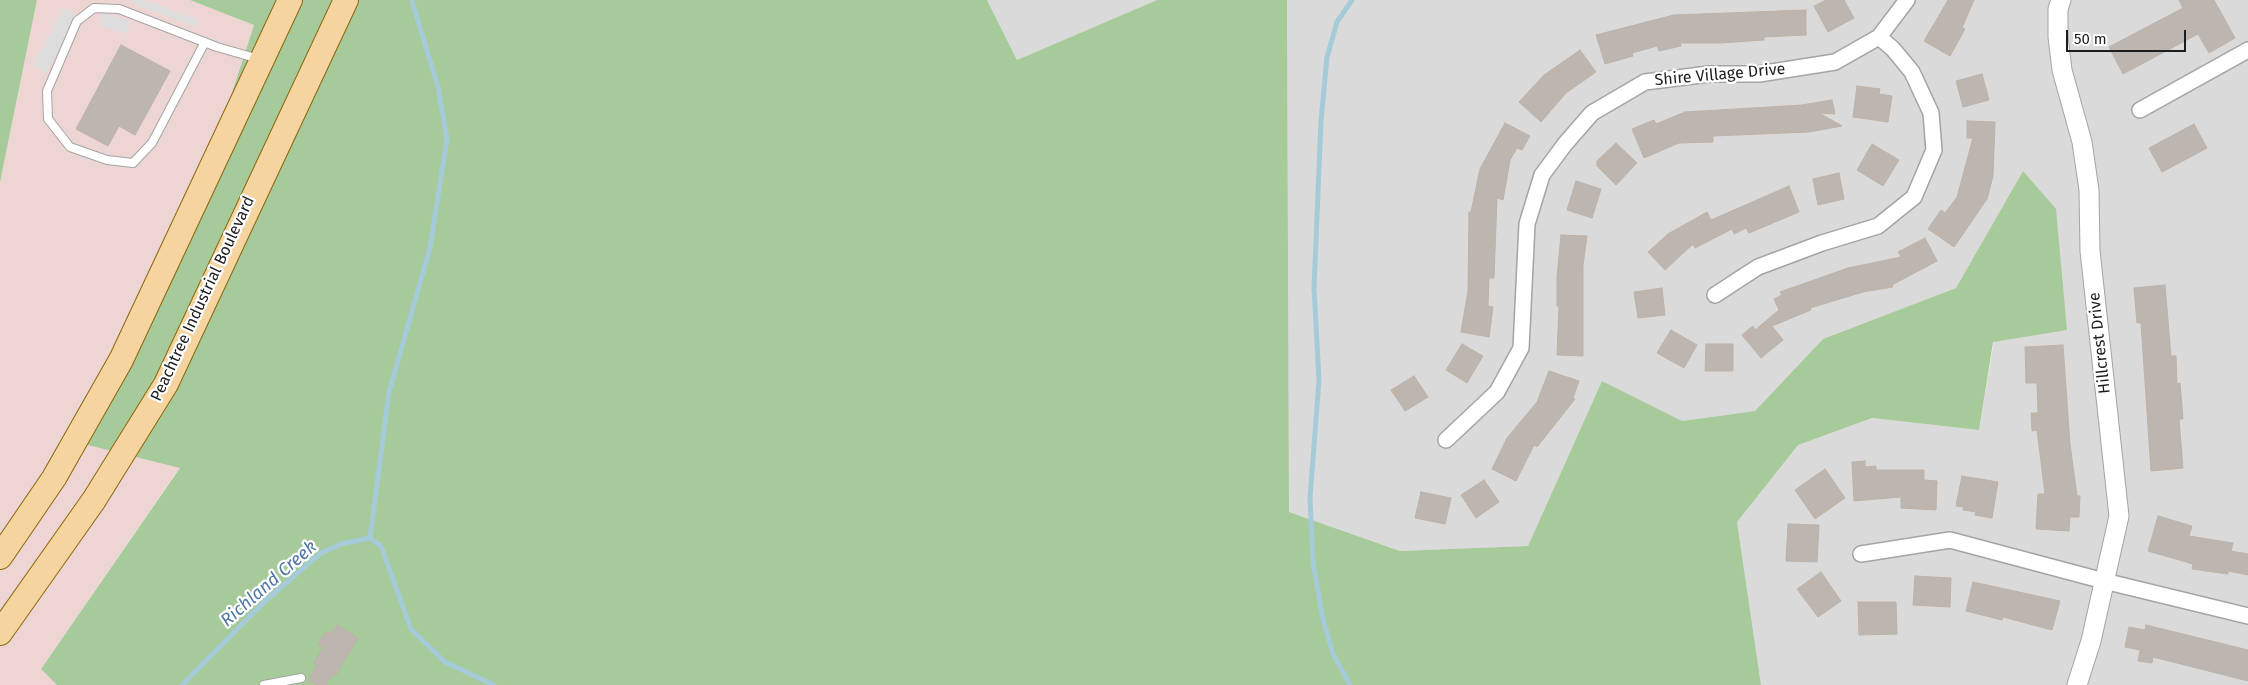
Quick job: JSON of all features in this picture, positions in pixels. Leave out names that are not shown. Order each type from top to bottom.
[{"type":"main road","points":[[0,557],[54,478],[121,360],[290,0]]},
{"type":"main road","name":"Peachtree Industrial Boulevard","points":[[0,633],[94,500],[166,384],[346,0]]},
{"type":"street","name":"Shire Village Drive","points":[[1446,440],[1497,392],[1521,348],[1527,224],[1542,175],[1565,144],[1592,113],[1645,82],[1710,74],[1759,74],[1835,62],[1878,38],[1907,0]]},
{"type":"street","name":"Hillcrest Drive","points":[[2061,0],[2058,9],[2058,37],[2062,70],[2082,142],[2089,190],[2090,251],[2119,516],[2091,641],[2077,685]]},
{"type":"street","points":[[1715,295],[1758,267],[1822,243],[1878,226],[1914,198],[1934,150],[1931,113],[1912,72],[1893,49],[1878,38]]},
{"type":"street","points":[[2140,110],[2248,50]]},
{"type":"street","points":[[1861,554],[1950,540],[2104,582],[2248,616]]},
{"type":"lane","points":[[205,42],[152,143],[133,163],[107,160],[70,147],[48,119],[47,91],[77,21],[94,8],[119,10],[205,42],[261,60]]},
{"type":"lane","points":[[264,685],[301,678]]},
{"type":"shaded area","points":[[37,0],[190,0],[254,24],[216,142],[85,444],[180,467],[41,669],[57,685],[0,685],[0,182]]},
{"type":"shaded area","points":[[132,0],[144,0],[199,20],[197,27],[131,3]]},
{"type":"shaded area","points":[[987,0],[1157,0],[1017,60]]},
{"type":"shaded area","points":[[1287,0],[2248,0],[2248,685],[1761,685],[1737,522],[1797,445],[1872,418],[1979,430],[2023,171],[1956,288],[1823,339],[1755,411],[1682,421],[1602,381],[1528,546],[1400,551],[1289,512]]},
{"type":"shaded area","points":[[63,9],[77,16],[46,73],[33,65]]},
{"type":"shaded area","points":[[103,13],[130,21],[127,33],[100,26]]},
{"type":"green space","points":[[0,0],[37,0],[0,182]]},
{"type":"green space","points":[[190,0],[987,0],[1017,60],[1157,0],[1287,0],[1289,512],[1400,551],[1528,546],[1602,381],[1682,421],[1755,411],[1823,339],[1956,288],[2023,171],[2056,209],[2067,330],[1993,342],[1979,430],[1872,418],[1798,445],[1737,522],[1761,685],[57,685],[41,669],[180,468],[84,444],[216,142],[254,25]]},
{"type":"building","points":[[1826,0],[1844,0],[1854,18],[1828,32],[1814,6]]},
{"type":"building","points":[[1948,0],[1974,0],[1962,28],[1965,29],[1950,56],[1924,41]]},
{"type":"building","points":[[2179,0],[2214,0],[2235,38],[2209,53],[2198,34],[2123,74],[2109,47],[2183,8]]},
{"type":"building","points":[[1806,10],[1806,35],[1764,37],[1764,40],[1720,43],[1680,43],[1681,46],[1659,51],[1657,46],[1632,53],[1633,56],[1605,64],[1596,35],[1674,15]]},
{"type":"building","points":[[121,45],[170,71],[135,135],[119,126],[108,146],[76,129]]},
{"type":"building","points":[[1580,50],[1596,72],[1566,93],[1541,122],[1519,102],[1544,75]]},
{"type":"building","points":[[1982,74],[1989,100],[1963,107],[1956,81]]},
{"type":"building","points":[[1857,86],[1880,89],[1879,94],[1892,96],[1888,122],[1853,117]]},
{"type":"building","points":[[1832,100],[1835,114],[1819,113],[1842,126],[1809,132],[1713,136],[1713,142],[1679,143],[1644,158],[1632,129],[1654,120],[1656,124],[1685,112],[1802,105]]},
{"type":"building","points":[[1967,121],[1995,122],[1993,176],[1987,199],[1954,247],[1928,229],[1941,210],[1945,213],[1957,197],[1973,138],[1967,138]]},
{"type":"building","points":[[1505,123],[1530,136],[1522,150],[1517,148],[1510,160],[1503,200],[1497,198],[1494,278],[1489,278],[1488,306],[1493,307],[1489,337],[1461,332],[1468,291],[1469,212],[1471,212],[1480,169]]},
{"type":"building","points":[[2194,124],[2207,148],[2162,172],[2149,148]]},
{"type":"building","points":[[1616,143],[1637,163],[1616,185],[1597,166],[1597,161]]},
{"type":"building","points":[[1872,144],[1899,160],[1883,186],[1857,170]]},
{"type":"building","points":[[1839,173],[1844,199],[1818,205],[1813,179]]},
{"type":"building","points":[[1576,181],[1601,189],[1592,218],[1567,210]]},
{"type":"building","points":[[1789,186],[1799,212],[1749,233],[1746,228],[1734,234],[1732,229],[1695,248],[1693,244],[1665,270],[1648,252],[1668,234],[1707,212],[1711,220]]},
{"type":"building","points":[[1561,235],[1587,236],[1583,265],[1583,356],[1557,355],[1559,306],[1557,306],[1557,277]]},
{"type":"building","points":[[1925,238],[1937,261],[1892,285],[1893,287],[1863,292],[1810,308],[1811,310],[1772,326],[1783,340],[1761,358],[1742,335],[1753,326],[1755,330],[1779,310],[1774,299],[1782,295],[1780,292],[1848,268],[1901,257],[1898,252]]},
{"type":"building","points":[[2165,285],[2171,356],[2176,356],[2177,384],[2180,383],[2183,419],[2179,419],[2183,468],[2151,471],[2141,323],[2137,323],[2134,288]]},
{"type":"building","points":[[1662,288],[1665,315],[1638,318],[1634,292]]},
{"type":"building","points":[[1671,330],[1697,345],[1684,368],[1657,353]]},
{"type":"building","points":[[1462,344],[1483,356],[1467,383],[1446,370]]},
{"type":"building","points":[[1706,344],[1733,344],[1733,371],[1705,371]]},
{"type":"building","points":[[2063,345],[2070,444],[2077,496],[2080,496],[2079,517],[2070,517],[2069,531],[2036,529],[2038,494],[2045,494],[2037,430],[2032,431],[2031,413],[2038,413],[2037,383],[2026,383],[2025,347]]},
{"type":"building","points":[[1549,371],[1579,381],[1573,398],[1575,399],[1537,447],[1534,445],[1516,481],[1492,469],[1507,438],[1537,402]]},
{"type":"building","points":[[1414,376],[1428,397],[1405,411],[1391,390]]},
{"type":"building","points":[[1865,461],[1865,467],[1876,466],[1876,470],[1924,470],[1924,480],[1937,481],[1936,510],[1901,508],[1901,497],[1854,501],[1852,462]]},
{"type":"building","points":[[1825,469],[1845,498],[1815,519],[1795,490]]},
{"type":"building","points":[[1962,476],[1998,482],[1992,518],[1975,515],[1976,512],[1963,510],[1964,507],[1956,506]]},
{"type":"building","points":[[1484,480],[1499,502],[1476,518],[1461,495]]},
{"type":"building","points":[[1421,492],[1451,498],[1445,524],[1415,518]]},
{"type":"building","points":[[2158,516],[2192,526],[2189,536],[2233,543],[2231,551],[2248,554],[2248,575],[2228,571],[2228,574],[2192,569],[2193,564],[2148,551]]},
{"type":"building","points":[[1788,524],[1819,525],[1817,562],[1786,561]]},
{"type":"building","points":[[1821,572],[1841,601],[1818,617],[1797,589]]},
{"type":"building","points":[[1915,576],[1951,578],[1950,607],[1913,605]]},
{"type":"building","points":[[1973,582],[2060,601],[2052,630],[2003,617],[2002,620],[1966,611]]},
{"type":"building","points":[[1858,602],[1896,602],[1897,634],[1859,635]]},
{"type":"building","points":[[337,625],[358,638],[335,676],[332,674],[326,685],[317,685],[308,680],[317,665],[314,663],[323,648],[318,644],[326,631],[331,634]]},
{"type":"building","points":[[2146,625],[2248,650],[2248,681],[2153,657],[2152,663],[2138,661],[2140,650],[2125,647],[2129,627],[2145,630]]},
{"type":"waterway","points":[[1350,685],[1333,654],[1323,619],[1313,562],[1310,498],[1319,380],[1314,288],[1321,121],[1327,57],[1337,22],[1352,0]]},
{"type":"waterway","points":[[370,538],[389,392],[430,248],[447,139],[438,87],[412,1]]},
{"type":"waterway","name":"Richland Creek","points":[[182,685],[263,603],[321,553],[341,544],[370,538],[381,546],[411,629],[445,662],[494,685]]}]
